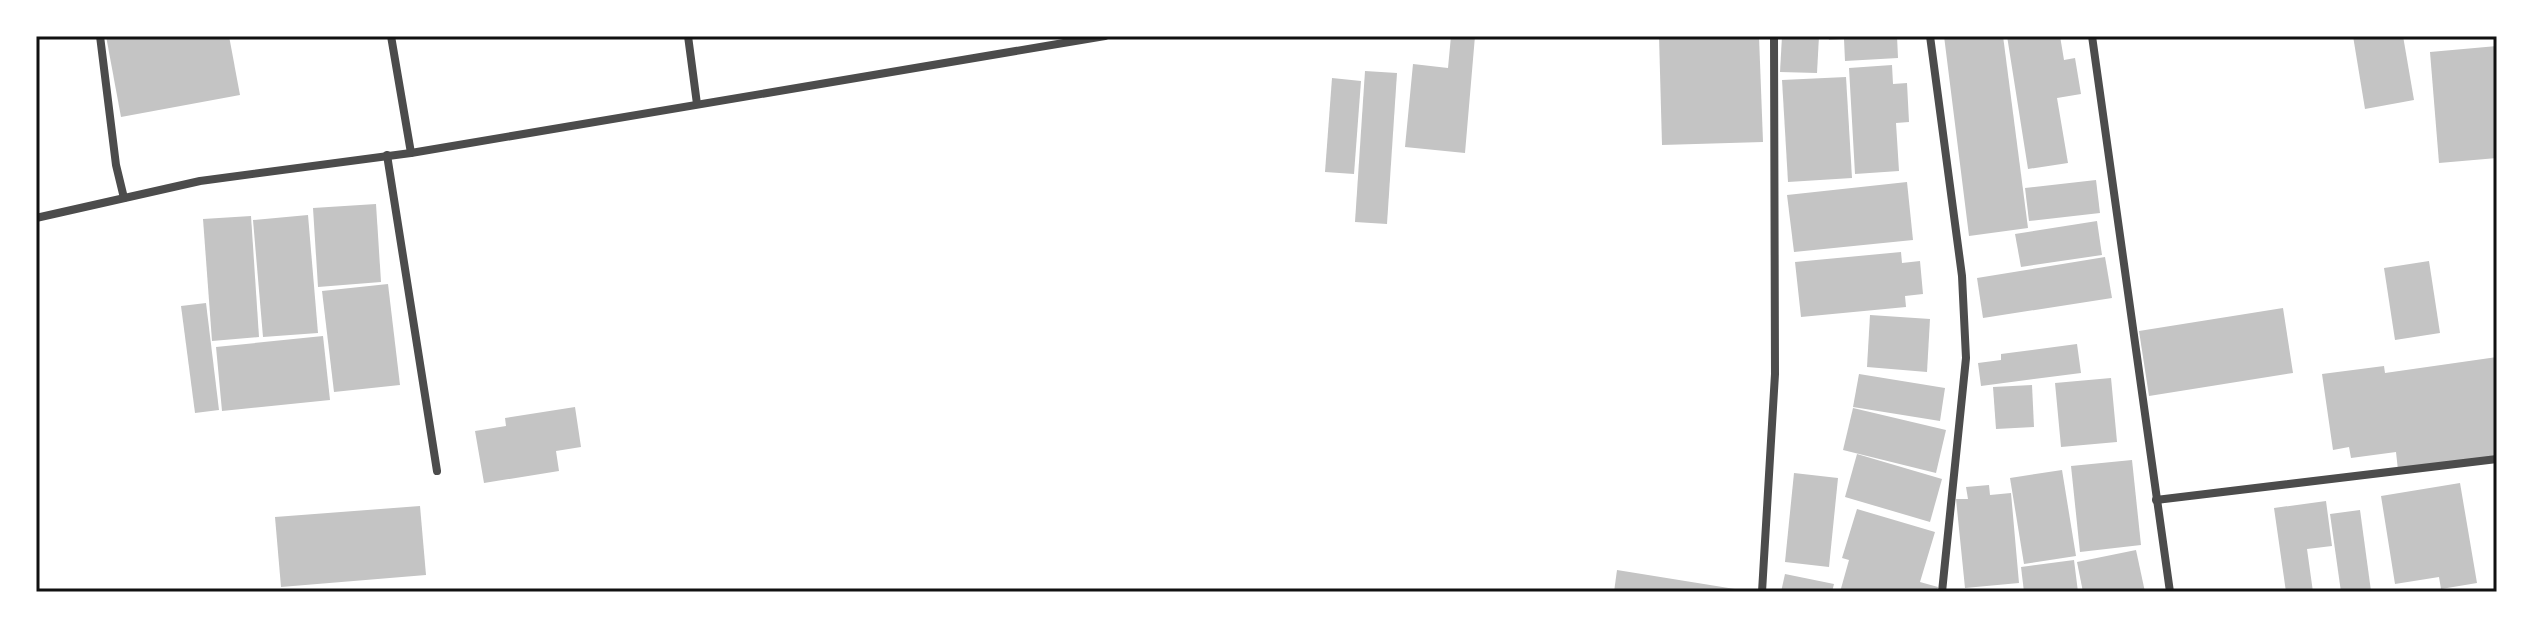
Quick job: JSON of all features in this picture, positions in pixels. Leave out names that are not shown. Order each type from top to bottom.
[{"type":"street","points":[[100,36],[116,165],[124,198]]},
{"type":"street","points":[[391,36],[411,153]]},
{"type":"street","points":[[688,36],[697,104]]},
{"type":"street","points":[[36,218],[200,181],[411,153],[1105,36]]},
{"type":"street","points":[[1762,592],[1775,374],[1774,36]]},
{"type":"street","points":[[1930,36],[1962,276],[1966,358],[1942,592]]},
{"type":"street","points":[[2092,36],[2170,592]]},
{"type":"street","points":[[387,155],[437,471]]},
{"type":"street","points":[[2156,500],[2497,459]]},
{"type":"building","points":[[106,36],[229,36],[240,95],[121,117]]},
{"type":"building","points":[[1451,36],[1475,36],[1465,153],[1405,147],[1413,64],[1448,68]]},
{"type":"building","points":[[1659,36],[1759,36],[1763,142],[1662,145]]},
{"type":"building","points":[[1782,36],[1819,36],[1817,73],[1780,72]]},
{"type":"building","points":[[1828,36],[1897,36],[1898,58],[1845,61],[1844,39],[1829,40]]},
{"type":"building","points":[[1944,36],[2003,36],[2028,228],[1969,236]]},
{"type":"building","points":[[2007,36],[2060,36],[2064,60],[2075,58],[2081,94],[2057,98],[2068,163],[2028,169]]},
{"type":"building","points":[[2353,36],[2403,36],[2414,100],[2365,109]]},
{"type":"building","points":[[2497,46],[2497,158],[2439,163],[2430,52]]},
{"type":"building","points":[[1892,65],[1893,84],[1907,83],[1909,122],[1896,123],[1899,171],[1855,174],[1849,68]]},
{"type":"building","points":[[1365,71],[1397,73],[1387,224],[1355,222]]},
{"type":"building","points":[[1846,77],[1852,178],[1788,182],[1782,80]]},
{"type":"building","points":[[1332,78],[1361,81],[1354,174],[1325,172]]},
{"type":"building","points":[[2096,180],[2100,213],[2029,221],[2025,188]]},
{"type":"building","points":[[1907,182],[1913,240],[1794,252],[1787,195]]},
{"type":"building","points":[[376,204],[381,282],[318,287],[313,208]]},
{"type":"building","points":[[308,215],[318,333],[263,337],[253,220]]},
{"type":"building","points":[[251,216],[259,337],[212,341],[203,219]]},
{"type":"building","points":[[2097,221],[2102,255],[2021,267],[2015,234]]},
{"type":"building","points":[[1901,252],[1902,263],[1920,261],[1923,294],[1905,296],[1906,307],[1801,317],[1795,262]]},
{"type":"building","points":[[2105,257],[2112,298],[1983,318],[1977,278]]},
{"type":"building","points":[[2429,261],[2440,333],[2395,340],[2384,268]]},
{"type":"building","points":[[388,284],[400,385],[334,392],[322,291]]},
{"type":"building","points":[[206,303],[219,410],[195,413],[181,306]]},
{"type":"building","points":[[2283,308],[2293,373],[2149,396],[2139,331]]},
{"type":"building","points":[[1870,315],[1930,319],[1927,372],[1867,367]]},
{"type":"building","points":[[323,336],[330,400],[222,411],[216,347]]},
{"type":"building","points":[[2077,344],[2081,373],[1981,386],[1978,363],[2001,360],[2001,354]]},
{"type":"building","points":[[2497,357],[2497,456],[2398,470],[2396,452],[2351,458],[2349,447],[2333,450],[2322,374],[2384,366],[2385,373]]},
{"type":"building","points":[[1859,374],[1945,388],[1940,421],[1853,407]]},
{"type":"building","points":[[2111,378],[2117,442],[2061,447],[2055,383]]},
{"type":"building","points":[[2032,385],[2034,427],[1996,429],[1993,387]]},
{"type":"building","points":[[575,407],[581,447],[556,451],[559,471],[484,483],[475,431],[506,426],[505,418]]},
{"type":"building","points":[[1853,408],[1946,430],[1936,473],[1843,450]]},
{"type":"building","points":[[1857,454],[1942,479],[1930,522],[1845,497]]},
{"type":"building","points":[[2132,460],[2141,545],[2080,552],[2071,466]]},
{"type":"building","points":[[2062,470],[2076,556],[2024,564],[2010,478]]},
{"type":"building","points":[[1794,473],[1838,478],[1829,567],[1785,562]]},
{"type":"building","points":[[2460,483],[2477,583],[2441,589],[2439,577],[2395,584],[2381,496]]},
{"type":"building","points":[[1989,485],[1990,495],[2011,493],[2019,583],[1965,588],[1956,499],[1968,499],[1966,487]]},
{"type":"building","points":[[2326,501],[2332,546],[2307,549],[2313,592],[2286,592],[2274,508]]},
{"type":"building","points":[[420,506],[426,575],[281,587],[275,517]]},
{"type":"building","points":[[1857,509],[1935,532],[1920,582],[1938,587],[1937,592],[1840,592],[1849,560],[1842,558]]},
{"type":"building","points":[[2360,510],[2371,591],[2341,592],[2330,514]]},
{"type":"building","points":[[2136,550],[2145,592],[2083,592],[2077,562]]},
{"type":"building","points":[[2074,560],[2078,592],[2024,592],[2021,567]]},
{"type":"building","points":[[1617,570],[1741,590],[1741,592],[1614,592]]},
{"type":"building","points":[[1785,574],[1834,584],[1832,592],[1781,592]]}]
